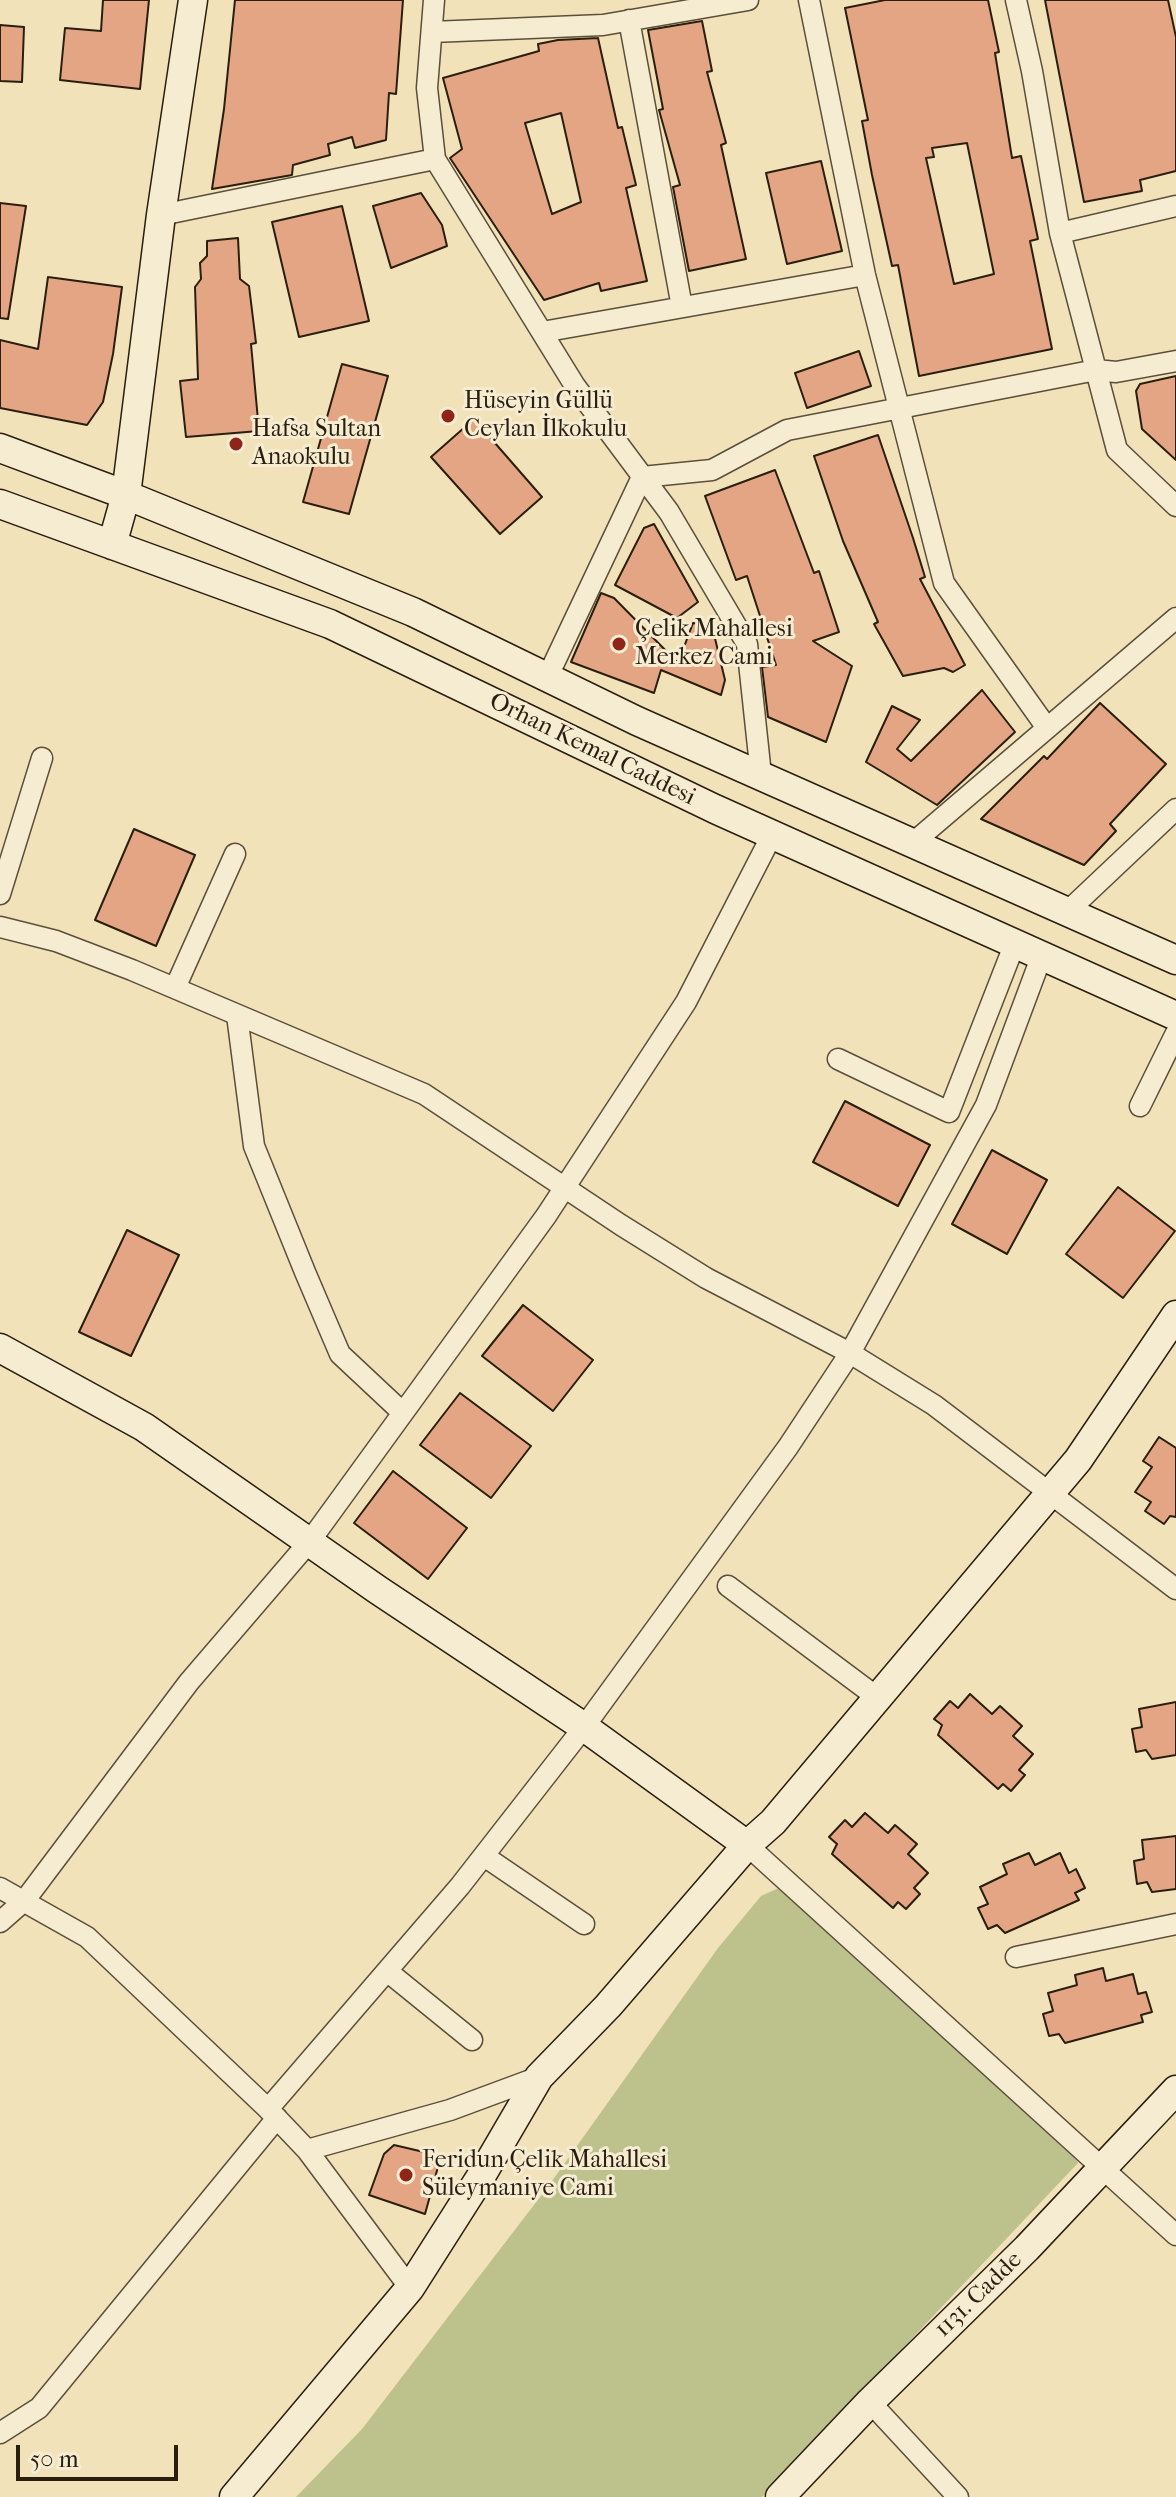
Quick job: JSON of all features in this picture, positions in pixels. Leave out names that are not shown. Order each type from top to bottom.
[{"type":"street","points":[[112,545],[126,495],[161,215],[193,0]]},
{"type":"street","points":[[434,0],[427,88],[435,159],[575,386],[669,512],[747,644],[761,775]]},
{"type":"street","points":[[432,32],[603,25],[748,0]]},
{"type":"street","points":[[809,0],[865,275],[944,583],[1047,728]]},
{"type":"street","points":[[1016,0],[1060,233],[1117,450],[1176,506]]},
{"type":"street","points":[[629,20],[682,307]]},
{"type":"street","points":[[161,215],[435,159]]},
{"type":"street","points":[[1060,233],[1176,206]]},
{"type":"street","points":[[542,332],[865,275]]},
{"type":"street","points":[[642,477],[712,470],[787,430],[1096,370],[1116,372],[1176,361]]},
{"type":"street","name":"Orhan Kemal Caddesi","points":[[0,448],[126,495],[413,612],[637,721],[1176,960]]},
{"type":"street","points":[[547,678],[642,477]]},
{"type":"street","name":"Orhan Kemal Caddesi","points":[[0,504],[330,624],[772,835],[1176,1016]]},
{"type":"street","points":[[914,842],[1176,618]]},
{"type":"street","points":[[0,894],[42,758]]},
{"type":"street","points":[[1068,911],[1176,809]]},
{"type":"street","points":[[0,1922],[25,1900],[189,1682],[310,1541],[565,1186],[686,1002],[772,835]]},
{"type":"street","points":[[175,988],[235,854]]},
{"type":"street","points":[[0,927],[56,941],[424,1094],[706,1278],[850,1353],[934,1405],[1176,1589]]},
{"type":"street","points":[[838,1059],[949,1112],[1015,943]]},
{"type":"street","points":[[0,2433],[39,2408],[272,2113],[484,1856],[584,1727],[788,1447],[850,1353],[986,1105],[1042,955]]},
{"type":"street","points":[[237,1015],[254,1146],[305,1272],[340,1354],[403,1413]]},
{"type":"street","points":[[1140,1106],[1176,1033]]},
{"type":"street","points":[[234,2497],[410,2288],[539,2077],[608,2006],[747,1845],[773,1822],[1078,1460],[1176,1315]]},
{"type":"street","points":[[0,1348],[144,1427],[378,1590],[584,1727],[747,1845],[1176,2235]]},
{"type":"street","points":[[728,1586],[878,1698]]},
{"type":"street","points":[[484,1856],[584,1924]]},
{"type":"street","points":[[0,1888],[87,1937],[272,2113],[307,2150],[410,2288]]},
{"type":"street","points":[[1016,1957],[1176,1924]]},
{"type":"street","points":[[387,1971],[472,2040]]},
{"type":"street","points":[[307,2150],[450,2110],[539,2077]]},
{"type":"street","name":"1131. Cadde","points":[[780,2497],[870,2402],[1027,2248],[1176,2090]]},
{"type":"street","points":[[870,2402],[958,2497]]},
{"type":"green space","points":[[781,1887],[1071,2146],[1078,2163],[762,2497],[296,2497],[362,2429],[547,2188],[718,1948],[761,1896]]},
{"type":"building","points":[[103,0],[149,0],[140,89],[60,80],[65,28],[101,31]]},
{"type":"building","points":[[235,0],[403,0],[396,94],[389,93],[386,140],[355,148],[352,137],[328,144],[330,155],[293,165],[292,175],[212,189]]},
{"type":"building","points":[[885,0],[988,0],[999,52],[995,53],[1012,158],[1021,156],[1038,239],[1030,241],[1052,349],[919,376],[898,265],[892,266],[872,175],[862,121],[868,120],[845,8]],"holes":[[[967,143],[994,274],[954,284],[926,158],[934,157],[932,148]]]},
{"type":"building","points":[[1045,0],[1168,0],[1176,37],[1176,171],[1140,180],[1142,191],[1084,202]]},
{"type":"building","points":[[702,21],[712,71],[707,72],[726,143],[721,145],[746,259],[689,271],[673,187],[680,185],[659,110],[663,109],[648,30]]},
{"type":"building","points":[[0,25],[24,27],[22,82],[0,81]]},
{"type":"building","points":[[598,38],[618,128],[622,127],[636,185],[626,188],[647,281],[601,291],[599,283],[544,300],[450,158],[462,149],[443,78],[539,51],[538,44]],"holes":[[[561,113],[581,202],[552,214],[525,123]]]},
{"type":"building","points":[[821,161],[842,251],[787,264],[766,173]]},
{"type":"building","points":[[421,193],[442,225],[447,246],[391,268],[373,206]]},
{"type":"building","points":[[0,203],[26,206],[8,319],[0,318]]},
{"type":"building","points":[[342,206],[369,321],[299,337],[272,222]]},
{"type":"building","points":[[238,238],[240,279],[249,286],[256,343],[251,344],[259,431],[186,437],[180,381],[198,379],[195,287],[201,279],[200,263],[207,256],[207,241]]},
{"type":"building","points":[[48,277],[122,287],[103,402],[87,425],[0,408],[0,340],[38,349]]},
{"type":"building","points":[[859,351],[871,386],[807,408],[795,373]]},
{"type":"building","points":[[342,364],[388,376],[349,514],[303,502]]},
{"type":"building","points":[[1176,376],[1176,460],[1142,429],[1136,391],[1140,384]]},
{"type":"building","points":[[474,419],[542,497],[500,534],[431,457]]},
{"type":"building","points":[[878,435],[925,577],[920,579],[965,665],[953,672],[944,668],[903,676],[874,624],[878,622],[843,541],[814,456]]},
{"type":"building","points":[[775,470],[814,573],[819,571],[839,632],[813,641],[852,666],[826,742],[768,717],[762,667],[776,665],[747,576],[736,580],[705,496]]},
{"type":"building","points":[[654,524],[698,602],[677,618],[615,585],[644,528]]},
{"type":"building","name":"Çelik Mahallesi Merkez Cami","points":[[601,593],[614,598],[678,663],[693,623],[712,626],[725,680],[721,695],[661,670],[654,693],[571,662]]},
{"type":"building","points":[[982,690],[1015,732],[937,805],[866,762],[892,706],[920,720],[897,749],[911,761]]},
{"type":"building","points":[[1100,703],[1166,764],[1110,824],[1116,831],[1084,865],[981,819],[1044,756],[1047,759]]},
{"type":"building","points":[[134,829],[195,855],[156,946],[95,920]]},
{"type":"building","points":[[845,1101],[930,1145],[898,1206],[813,1162]]},
{"type":"building","points":[[992,1150],[1047,1180],[1007,1254],[952,1224]]},
{"type":"building","points":[[1118,1187],[1175,1231],[1123,1298],[1066,1254]]},
{"type":"building","points":[[127,1230],[179,1255],[131,1356],[79,1332]]},
{"type":"building","points":[[523,1305],[593,1360],[553,1411],[482,1356]]},
{"type":"building","points":[[460,1393],[531,1446],[491,1498],[420,1445]]},
{"type":"building","points":[[1159,1437],[1176,1448],[1176,1517],[1170,1516],[1164,1524],[1145,1511],[1151,1502],[1135,1492],[1152,1467],[1143,1461]]},
{"type":"building","points":[[393,1471],[467,1528],[428,1579],[354,1523]]},
{"type":"building","points":[[970,1694],[992,1714],[1000,1706],[1022,1726],[1013,1736],[1033,1754],[1019,1770],[1025,1775],[1011,1791],[1003,1784],[998,1789],[938,1735],[942,1725],[934,1719],[950,1701],[958,1708]]},
{"type":"building","points":[[1176,1702],[1176,1755],[1152,1759],[1146,1750],[1136,1752],[1132,1729],[1142,1727],[1139,1709]]},
{"type":"building","points":[[865,1813],[888,1833],[895,1825],[917,1844],[908,1854],[928,1873],[914,1888],[920,1894],[906,1909],[898,1902],[893,1908],[832,1854],[837,1844],[829,1837],[845,1820],[852,1827]]},
{"type":"building","points":[[1176,1836],[1176,1889],[1152,1892],[1147,1882],[1137,1884],[1134,1861],[1144,1859],[1142,1840]]},
{"type":"building","points":[[1029,1853],[1035,1865],[1060,1853],[1069,1873],[1076,1869],[1085,1888],[1075,1893],[1079,1900],[1005,1933],[997,1925],[988,1929],[978,1908],[988,1904],[980,1887],[1007,1874],[1003,1864]]},
{"type":"building","points":[[1103,1968],[1106,1981],[1133,1974],[1138,1994],[1146,1992],[1152,2012],[1141,2015],[1143,2022],[1065,2043],[1059,2034],[1049,2036],[1043,2014],[1053,2011],[1048,1993],[1077,1985],[1075,1975]]},
{"type":"building","name":"Feridun Çelik Mahallesi Süleymaniye Cami","points":[[394,2145],[441,2156],[425,2214],[369,2195],[384,2154]]},
{"type":"place","name":"Hüseyin Güllü Ceylan İlkokulu","points":[[448,416]]},
{"type":"place","name":"Hafsa Sultan Anaokulu","points":[[236,444]]},
{"type":"place","name":"Çelik Mahallesi Merkez Cami","points":[[619,644]]},
{"type":"place","name":"Feridun Çelik Mahallesi Süleymaniye Cami","points":[[406,2175]]}]
